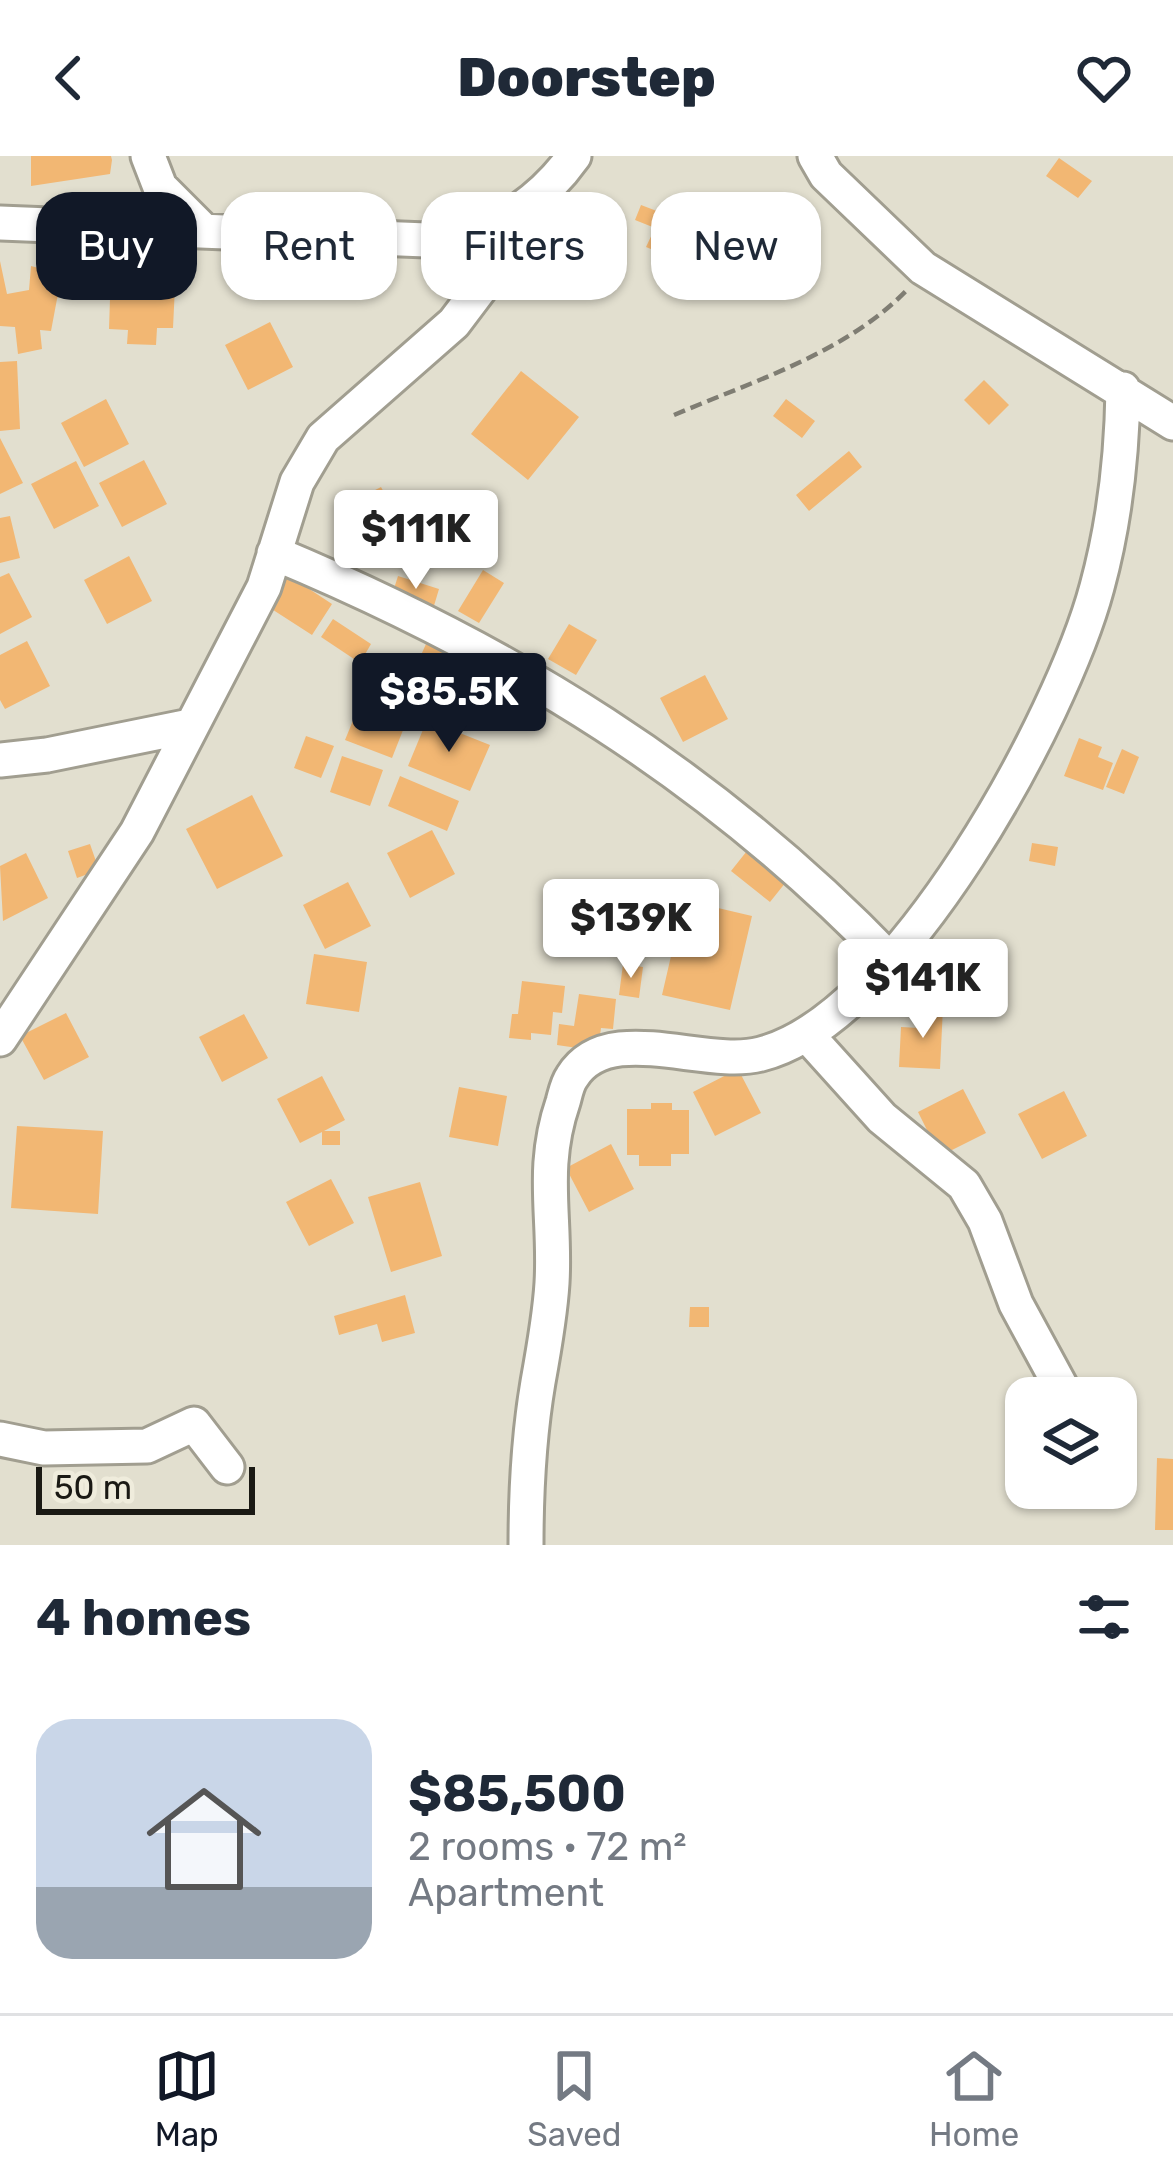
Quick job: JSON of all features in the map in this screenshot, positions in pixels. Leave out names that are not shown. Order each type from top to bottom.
[{"type":"street","points":[[148,156],[160,187],[204,231]]},
{"type":"street","points":[[536,192],[574,156]]},
{"type":"street","points":[[815,156],[826,175],[923,268],[1173,424]]},
{"type":"street","points":[[0,223],[421,243]]},
{"type":"street","points":[[0,1039],[137,832],[264,587],[296,482],[323,438],[454,323],[471,300]]},
{"type":"street","points":[[526,1545],[538,1384],[552,1279],[548,1170],[556,1120],[571,1077],[590,1058],[623,1046],[698,1057],[758,1055],[808,1036],[890,961],[970,852],[1014,782],[1076,653],[1114,521],[1123,389]]},
{"type":"street","points":[[274,553],[375,597],[539,680],[622,734],[775,849],[890,961]]},
{"type":"street","points":[[0,760],[190,726]]},
{"type":"street","points":[[808,1036],[882,1118],[964,1185],[985,1221],[1016,1304],[1055,1377]]},
{"type":"street","points":[[0,1439],[44,1448],[147,1446],[194,1424],[227,1467]]},
{"type":"path","points":[[674,415],[840,342],[883,314],[923,268]]},
{"type":"building","points":[[31,156],[111,156],[112,160],[110,174],[31,186]]},
{"type":"building","points":[[1059,158],[1092,181],[1078,198],[1046,176]]},
{"type":"building","points":[[641,205],[651,209],[651,226],[635,220]]},
{"type":"building","points":[[0,261],[7,294],[29,290],[31,266],[36,267],[36,300],[57,300],[51,331],[40,330],[42,349],[18,354],[15,327],[0,326]]},
{"type":"building","points":[[110,300],[174,300],[173,328],[157,328],[156,345],[127,344],[128,330],[109,329]]},
{"type":"building","points":[[270,322],[293,367],[248,390],[225,345]]},
{"type":"building","points":[[17,361],[20,429],[0,431],[0,362]]},
{"type":"building","points":[[521,371],[579,417],[528,480],[471,434]]},
{"type":"building","points":[[984,380],[1009,405],[989,425],[964,400]]},
{"type":"building","points":[[106,399],[129,444],[84,467],[61,423]]},
{"type":"building","points":[[786,399],[815,421],[802,438],[773,416]]},
{"type":"building","points":[[0,438],[23,483],[0,494]]},
{"type":"building","points":[[849,451],[862,467],[809,511],[796,495]]},
{"type":"building","points":[[144,460],[167,504],[122,527],[99,483]]},
{"type":"building","points":[[76,461],[99,506],[54,529],[31,484]]},
{"type":"building","points":[[381,487],[405,531],[359,554],[336,510]]},
{"type":"building","points":[[10,516],[20,558],[0,563],[0,518]]},
{"type":"building","points":[[129,556],[152,601],[107,624],[84,580]]},
{"type":"building","points":[[483,570],[504,583],[479,623],[458,611]]},
{"type":"building","points":[[9,573],[32,617],[0,634],[0,577]]},
{"type":"building","points":[[288,575],[332,604],[312,635],[267,606]]},
{"type":"building","points":[[398,576],[439,589],[433,609],[392,595]]},
{"type":"building","points":[[333,619],[371,644],[360,663],[321,637]]},
{"type":"building","points":[[569,624],[597,640],[576,675],[548,659]]},
{"type":"building","points":[[27,641],[50,686],[5,709],[0,700],[0,655]]},
{"type":"building","points":[[426,644],[486,670],[463,721],[403,695]]},
{"type":"building","points":[[705,675],[728,719],[683,742],[660,698]]},
{"type":"building","points":[[363,696],[409,715],[392,758],[345,740]]},
{"type":"building","points":[[427,720],[490,745],[470,791],[408,766]]},
{"type":"building","points":[[306,736],[334,746],[321,778],[294,768]]},
{"type":"building","points":[[1079,738],[1102,747],[1098,757],[1113,763],[1103,790],[1064,776]]},
{"type":"building","points":[[1122,749],[1139,757],[1124,794],[1106,787]]},
{"type":"building","points":[[342,756],[383,770],[370,806],[330,792]]},
{"type":"building","points":[[400,776],[459,801],[447,831],[388,806]]},
{"type":"building","points":[[252,795],[283,856],[217,889],[186,829]]},
{"type":"building","points":[[432,830],[455,874],[410,898],[387,853]]},
{"type":"building","points":[[762,832],[802,862],[770,902],[731,871]]},
{"type":"building","points":[[1032,843],[1058,847],[1055,866],[1029,861]]},
{"type":"building","points":[[90,844],[99,870],[77,878],[68,851]]},
{"type":"building","points":[[26,853],[48,898],[3,921],[0,866]]},
{"type":"building","points":[[348,882],[371,926],[325,949],[303,905]]},
{"type":"building","points":[[561,894],[582,901],[576,920],[556,914]]},
{"type":"building","points":[[684,900],[752,916],[730,1010],[662,995]]},
{"type":"building","points":[[314,954],[367,962],[359,1012],[306,1004]]},
{"type":"building","points":[[623,964],[643,967],[639,998],[619,995]]},
{"type":"building","points":[[522,981],[565,986],[562,1013],[553,1012],[551,1035],[509,1038]]},
{"type":"building","points":[[579,994],[616,999],[613,1029],[601,1028],[598,1051],[557,1045],[559,1024],[574,1026]]},
{"type":"building","points":[[920,1006],[943,1007],[940,1069],[899,1067],[901,1027],[919,1028]]},
{"type":"building","points":[[66,1013],[89,1057],[44,1080],[20,1036]]},
{"type":"building","points":[[244,1014],[268,1058],[222,1082],[199,1037]]},
{"type":"building","points":[[738,1069],[761,1113],[715,1136],[693,1092]]},
{"type":"building","points":[[322,1076],[345,1120],[324,1131],[340,1131],[340,1145],[322,1145],[322,1132],[300,1143],[277,1099]]},
{"type":"building","points":[[459,1087],[507,1096],[498,1146],[449,1137]]},
{"type":"building","points":[[963,1089],[986,1133],[940,1156],[918,1112]]},
{"type":"building","points":[[1064,1091],[1087,1136],[1042,1159],[1018,1114]]},
{"type":"building","points":[[651,1103],[672,1103],[672,1110],[689,1110],[689,1154],[671,1154],[671,1166],[639,1166],[639,1155],[627,1155],[627,1109],[651,1109]]},
{"type":"building","points":[[17,1126],[103,1131],[98,1214],[11,1208]]},
{"type":"building","points":[[611,1144],[634,1189],[589,1212],[566,1168]]},
{"type":"building","points":[[331,1179],[354,1223],[309,1246],[286,1202]]},
{"type":"building","points":[[420,1182],[442,1256],[391,1272],[368,1197]]},
{"type":"building","points":[[405,1295],[415,1333],[382,1342],[377,1324],[339,1335],[334,1316]]},
{"type":"building","points":[[690,1307],[709,1307],[709,1327],[689,1327]]},
{"type":"building","points":[[1157,1458],[1173,1459],[1173,1530],[1155,1530]]}]
